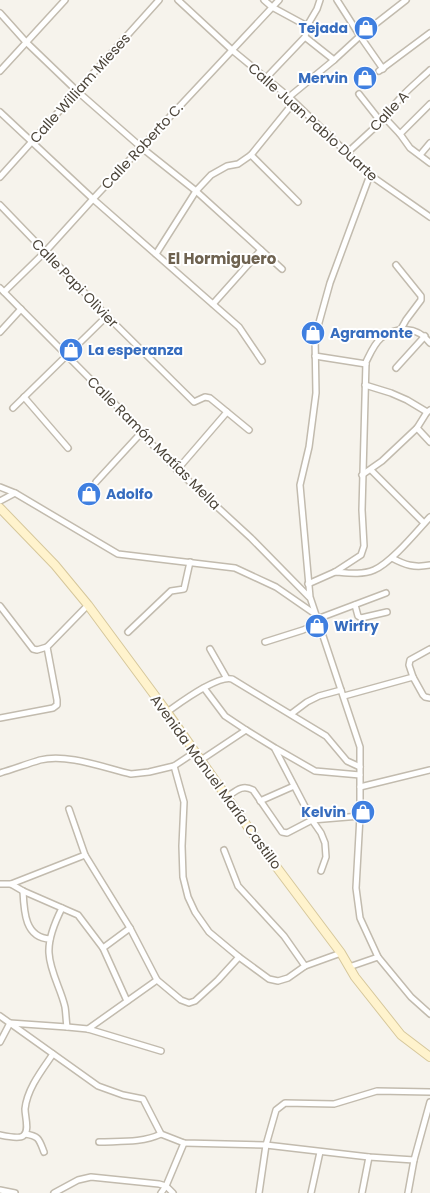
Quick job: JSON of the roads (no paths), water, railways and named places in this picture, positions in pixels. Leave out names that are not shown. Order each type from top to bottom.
[{"type":"street","points":[[0,72],[65,0]]},
{"type":"street","name":"Calle William Mieses","points":[[0,177],[160,0]]},
{"type":"street","name":"Calle Juan Pablo Duarte","points":[[178,0],[232,50],[289,97],[370,175],[430,217]]},
{"type":"street","points":[[264,0],[272,7],[308,26]]},
{"type":"street","name":"Calle Roberto C.","points":[[2,290],[45,252],[280,0]]},
{"type":"street","points":[[266,78],[305,37],[320,0]]},
{"type":"street","points":[[337,0],[381,70],[430,33]]},
{"type":"street","points":[[289,97],[360,36],[406,0]]},
{"type":"street","points":[[0,13],[26,42],[77,91],[142,148],[196,191],[282,269]]},
{"type":"street","points":[[305,37],[334,60]]},
{"type":"street","name":"Calle A","points":[[347,153],[385,118],[404,93],[430,70]]},
{"type":"street","points":[[359,94],[380,122]]},
{"type":"street","points":[[156,254],[196,191],[211,176],[227,166],[238,164],[251,155],[294,102]]},
{"type":"street","points":[[400,134],[430,104]]},
{"type":"street","points":[[0,112],[93,199],[239,327],[262,362]]},
{"type":"street","points":[[385,118],[410,148],[430,163]]},
{"type":"street","points":[[420,155],[430,143]]},
{"type":"street","points":[[251,155],[298,202]]},
{"type":"street","points":[[370,175],[330,283],[315,337],[316,393],[310,447],[300,484],[310,597],[360,747],[360,816],[356,888],[360,918],[378,956],[411,997],[430,1014]]},
{"type":"street","name":"Calle Papi Olivier","points":[[0,205],[107,316],[194,402],[205,397],[210,398],[227,412]]},
{"type":"street","points":[[213,304],[261,250]]},
{"type":"street","points":[[396,265],[421,296],[421,300],[401,329]]},
{"type":"street","name":"Calle Ramón Matías Mella","points":[[2,290],[118,406],[177,470],[310,597]]},
{"type":"street","points":[[0,332],[21,309]]},
{"type":"street","points":[[13,408],[107,316]]},
{"type":"street","points":[[308,584],[335,572],[361,555],[364,546],[362,475],[366,362],[374,346],[381,338],[401,329],[418,332],[425,336],[430,343]]},
{"type":"street","points":[[396,368],[425,336]]},
{"type":"street","points":[[315,356],[366,364]]},
{"type":"street","points":[[362,475],[371,470],[417,428],[428,411],[391,393],[365,385]]},
{"type":"street","points":[[24,397],[68,448]]},
{"type":"street","points":[[177,470],[227,412],[249,430]]},
{"type":"street","points":[[417,428],[430,442]]},
{"type":"street","points":[[96,482],[141,433]]},
{"type":"street","points":[[371,470],[424,523]]},
{"type":"street","points":[[0,487],[15,493],[118,554],[235,568],[276,588],[317,619]]},
{"type":"street","points":[[0,501],[15,493]]},
{"type":"street","name":"Avenida Manuel María Castillo","points":[[0,508],[55,565],[88,605],[167,712],[269,857],[341,953],[355,976],[401,1035],[430,1057]]},
{"type":"street","points":[[335,572],[360,573],[372,571],[381,566],[392,558],[430,517]]},
{"type":"street","points":[[392,558],[406,565],[430,565]]},
{"type":"street","points":[[128,632],[171,591],[184,589],[190,562]]},
{"type":"street","points":[[265,642],[303,630],[317,619],[386,593]]},
{"type":"street","points":[[0,606],[33,649],[37,650],[46,647],[88,605]]},
{"type":"street","points":[[355,605],[360,618],[387,612]]},
{"type":"street","points":[[0,718],[53,708],[57,705],[46,647]]},
{"type":"street","points":[[210,649],[226,677],[326,736],[347,761],[360,767]]},
{"type":"street","points":[[430,649],[410,660],[409,665],[423,695],[430,698]]},
{"type":"street","points":[[167,712],[204,688],[226,677]]},
{"type":"street","points":[[344,696],[413,677]]},
{"type":"street","points":[[204,688],[225,716],[315,772],[360,774]]},
{"type":"street","points":[[291,714],[319,696],[342,690]]},
{"type":"street","points":[[200,760],[246,730]]},
{"type":"street","points":[[274,748],[325,843],[326,858],[321,871]]},
{"type":"street","points":[[0,774],[48,759],[72,759],[131,774],[149,772],[174,766],[195,752]]},
{"type":"street","points":[[174,766],[184,802],[183,877],[188,896],[209,932],[269,979],[278,981],[288,978],[306,966],[341,953]]},
{"type":"street","points":[[360,787],[430,770]]},
{"type":"street","points":[[260,801],[294,786]]},
{"type":"street","points":[[227,796],[243,787],[253,790],[282,832],[287,832],[312,820],[360,816]]},
{"type":"street","points":[[69,809],[85,855],[130,928],[157,980],[181,1000],[189,1003],[196,1000],[218,980],[239,957]]},
{"type":"street","points":[[224,850],[238,886],[284,936],[306,966]]},
{"type":"street","points":[[0,884],[12,884],[85,855]]},
{"type":"street","points":[[12,884],[23,891],[78,915],[103,948],[127,1001]]},
{"type":"street","points":[[23,891],[26,917],[30,929],[38,936],[50,939]]},
{"type":"street","points":[[62,908],[50,939],[49,954],[65,1007],[66,1026]]},
{"type":"street","points":[[103,948],[130,928]]},
{"type":"street","points":[[349,967],[378,956]]},
{"type":"street","points":[[88,1029],[157,980]]},
{"type":"street","points":[[0,1016],[98,1086],[123,1095],[143,1099],[161,1134],[184,1143],[266,1145],[369,1157],[414,1160]]},
{"type":"street","points":[[10,1023],[88,1029],[161,1051]]},
{"type":"street","points":[[0,1042],[10,1023]]},
{"type":"street","points":[[25,1134],[27,1129],[25,1111],[28,1096],[38,1075],[53,1054]]},
{"type":"street","points":[[259,1193],[266,1145],[276,1110],[285,1103],[334,1104],[377,1090],[430,1092]]},
{"type":"street","points":[[408,1193],[414,1160],[430,1102]]},
{"type":"street","points":[[0,1135],[19,1137],[25,1134],[36,1136],[40,1140],[44,1152]]},
{"type":"street","points":[[100,1142],[143,1140],[161,1134]]},
{"type":"street","points":[[161,1193],[166,1186],[184,1143]]},
{"type":"street","points":[[311,1193],[320,1152]]},
{"type":"street","points":[[362,1193],[369,1157]]},
{"type":"street","points":[[54,1193],[78,1180],[91,1177],[159,1184],[166,1186],[173,1193]]},
{"type":"street","points":[[0,1190],[14,1193]]},
{"type":"place","name":"Tejada","points":[[366,28]]},
{"type":"place","name":"Mervin","points":[[365,78]]},
{"type":"place","name":"Agramonte","points":[[313,333]]},
{"type":"place","name":"La esperanza","points":[[71,350]]},
{"type":"place","name":"Adolfo","points":[[89,494]]},
{"type":"place","name":"Wirfry","points":[[317,626]]},
{"type":"place","name":"Kelvin","points":[[363,812]]},
{"type":"district","name":"El Hormiguero","points":[[222,258]]}]
